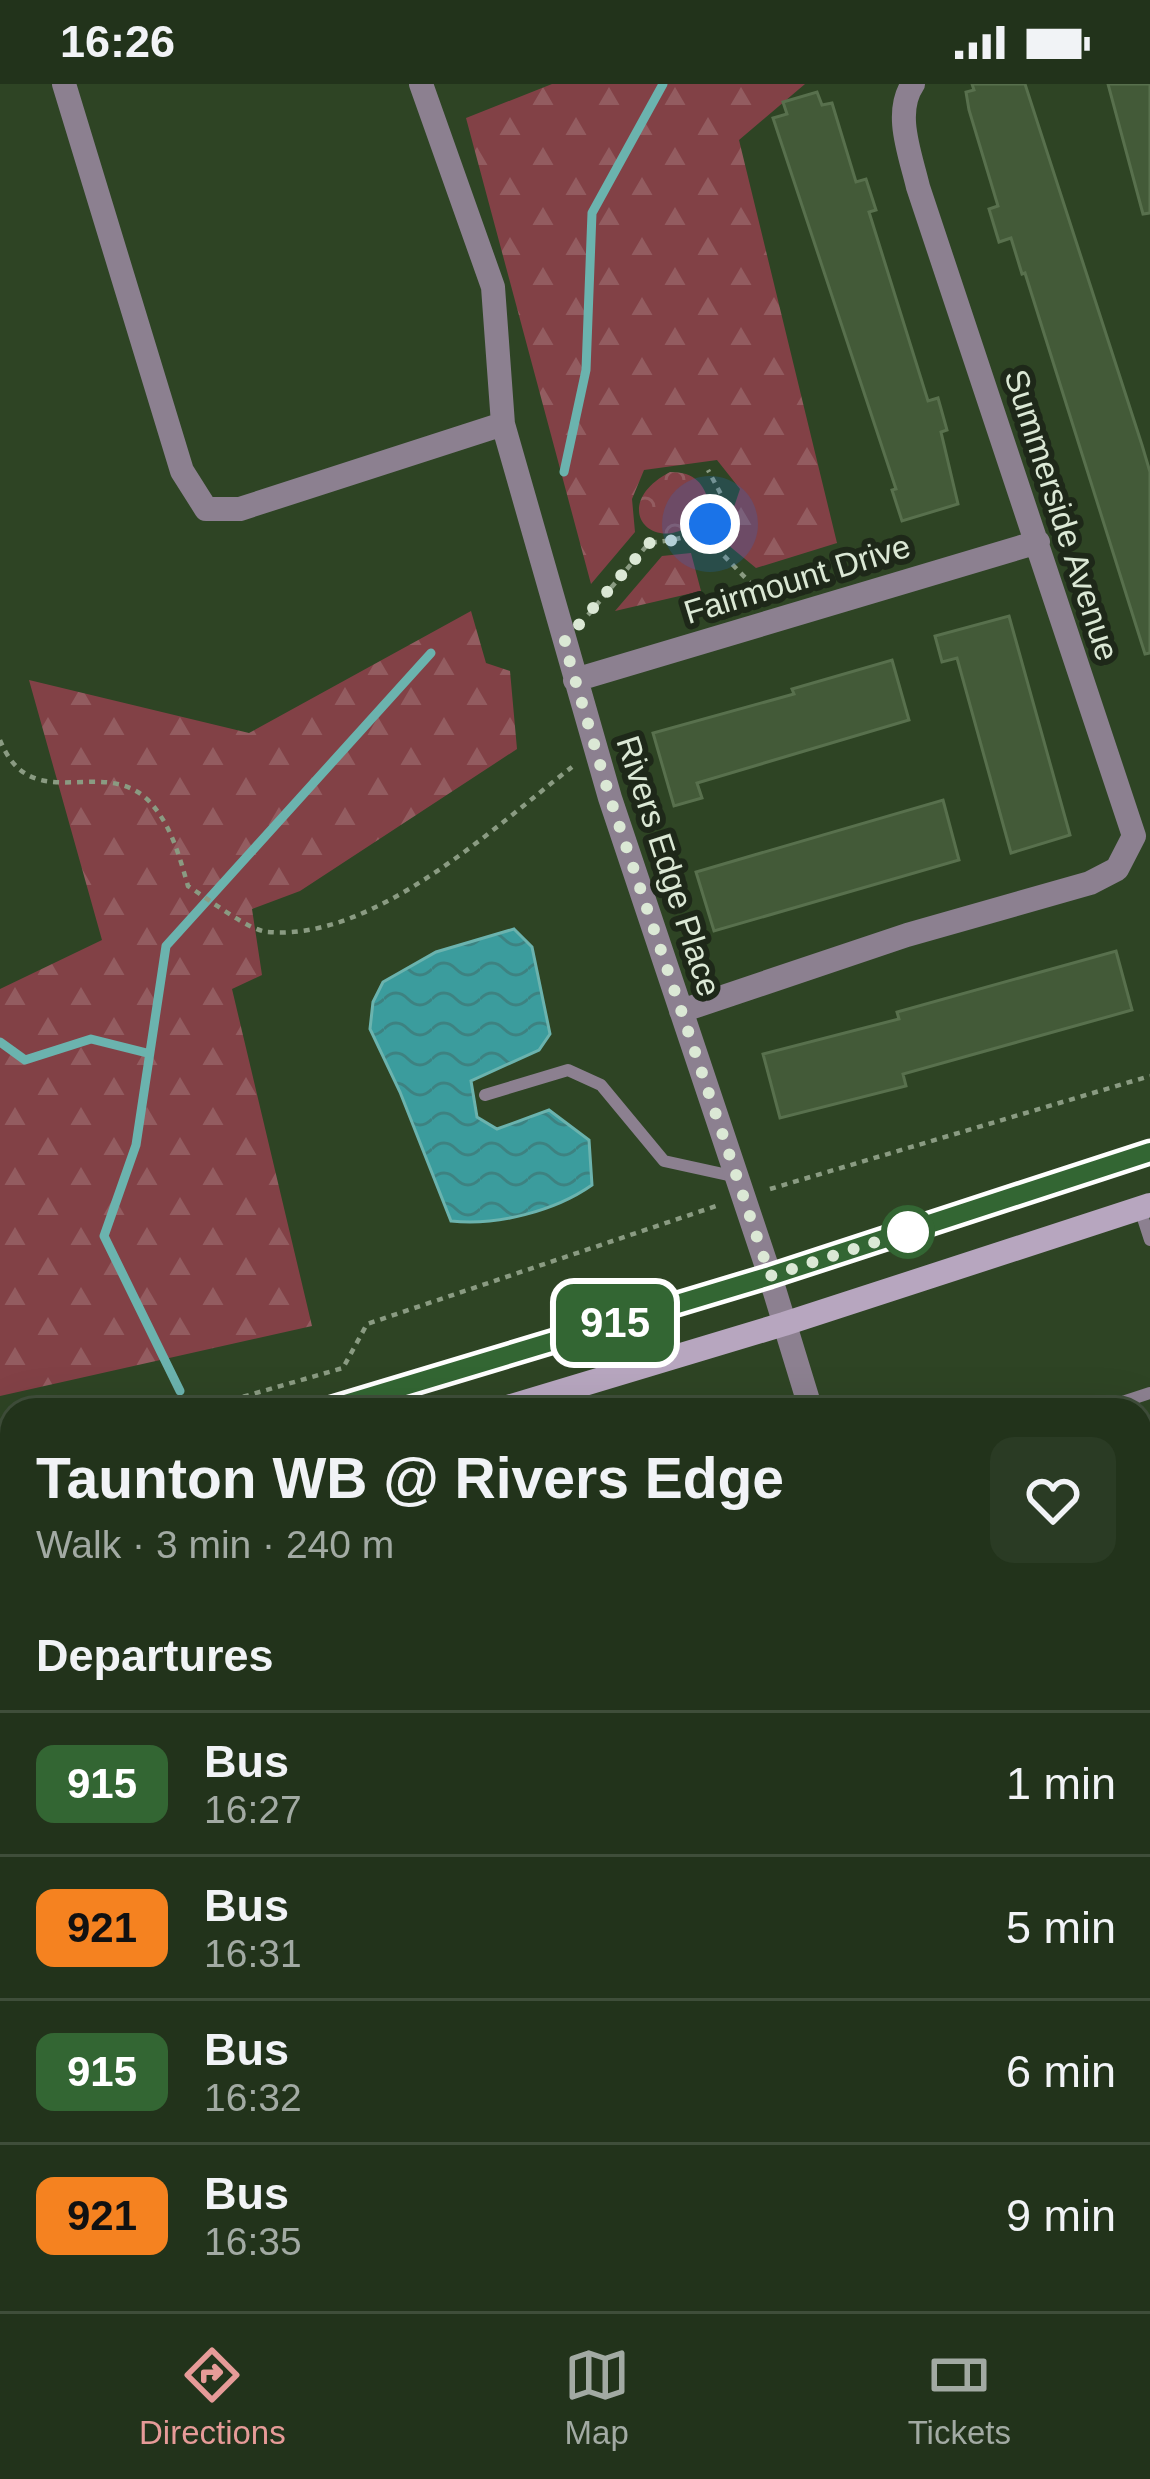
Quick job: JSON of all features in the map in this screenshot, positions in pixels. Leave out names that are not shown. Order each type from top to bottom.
[{"type":"main road","points":[[365,1398],[770,1276],[1150,1152]]},
{"type":"main road","points":[[538,1398],[1145,1207]]},
{"type":"street","points":[[64,84],[182,471],[206,509],[240,509],[503,424]]},
{"type":"street","name":"Rivers Edge Place","points":[[421,84],[493,286],[503,424],[575,680],[807,1398]]},
{"type":"street","name":"Summerside Avenue","points":[[682,1011],[908,935],[1090,883],[1117,869],[1134,836],[918,187],[904,125],[908,92],[914,84]]},
{"type":"street","name":"Fairmount Drive","points":[[575,680],[1037,542]]},
{"type":"lane","points":[[484,1096],[568,1070],[601,1085],[664,1161],[740,1187]]},
{"type":"lane","points":[[1145,1207],[1150,1240]]},
{"type":"path","points":[[564,642],[649,543],[685,539],[710,524],[723,498],[708,470]]},
{"type":"path","points":[[699,530],[784,618]]},
{"type":"path","points":[[0,740],[23,775],[49,784],[103,781],[145,797],[172,834],[188,886],[263,933],[326,928],[423,882],[595,748]]},
{"type":"path","points":[[239,1398],[343,1368],[367,1324],[740,1187],[1150,1076]]},
{"type":"green space","points":[[552,84],[805,84],[739,140],[837,543],[756,568],[716,535],[740,489],[717,460],[644,470],[632,499],[635,532],[591,584],[466,118]]},
{"type":"green space","points":[[670,472],[697,480],[710,506],[692,524],[659,533],[646,526],[640,502]]},
{"type":"green space","points":[[691,553],[701,591],[615,611],[662,556]]},
{"type":"green space","points":[[471,611],[486,663],[510,671],[517,749],[300,891],[252,909],[262,975],[232,989],[312,1326],[0,1396],[0,989],[102,940],[29,680],[249,733]]},
{"type":"water","points":[[514,929],[532,947],[550,1034],[539,1050],[471,1081],[477,1117],[497,1129],[549,1110],[589,1140],[592,1185],[525,1215],[451,1221],[370,1029],[373,1002],[383,982],[436,952]]},
{"type":"building","points":[[972,84],[1025,84],[1142,445],[1150,472],[1150,653],[1145,654],[1025,273],[1011,238],[999,242],[989,209],[998,206],[969,110],[966,92],[974,90]]},
{"type":"building","points":[[1108,84],[1150,84],[1150,213],[1143,214]]},
{"type":"building","points":[[817,92],[822,105],[832,103],[856,182],[866,179],[876,210],[869,212],[928,401],[938,398],[947,430],[941,432],[958,504],[902,521],[892,490],[896,489],[773,118],[787,114],[783,102]]},
{"type":"building","points":[[1009,616],[1070,835],[1011,853],[957,658],[942,662],[935,636]]},
{"type":"building","points":[[892,660],[909,720],[697,783],[702,798],[674,806],[653,733],[794,694],[792,689]]},
{"type":"building","points":[[943,800],[959,860],[714,931],[696,872]]},
{"type":"building","points":[[1116,951],[1132,1010],[903,1074],[906,1086],[780,1118],[763,1054],[899,1019],[897,1012]]},
{"type":"waterway","points":[[564,472],[586,370],[592,213],[663,84]]},
{"type":"waterway","points":[[180,1391],[104,1236],[136,1145],[166,946],[431,653]]},
{"type":"waterway","points":[[0,1042],[25,1060],[91,1039],[147,1053]]},
{"type":"bus line","name":"915","points":[[365,1398],[770,1276],[1150,1152]]},
{"type":"route","points":[[710,524],[685,539],[649,543],[564,642],[610,798],[770,1276],[913,1230],[908,1232]]}]
